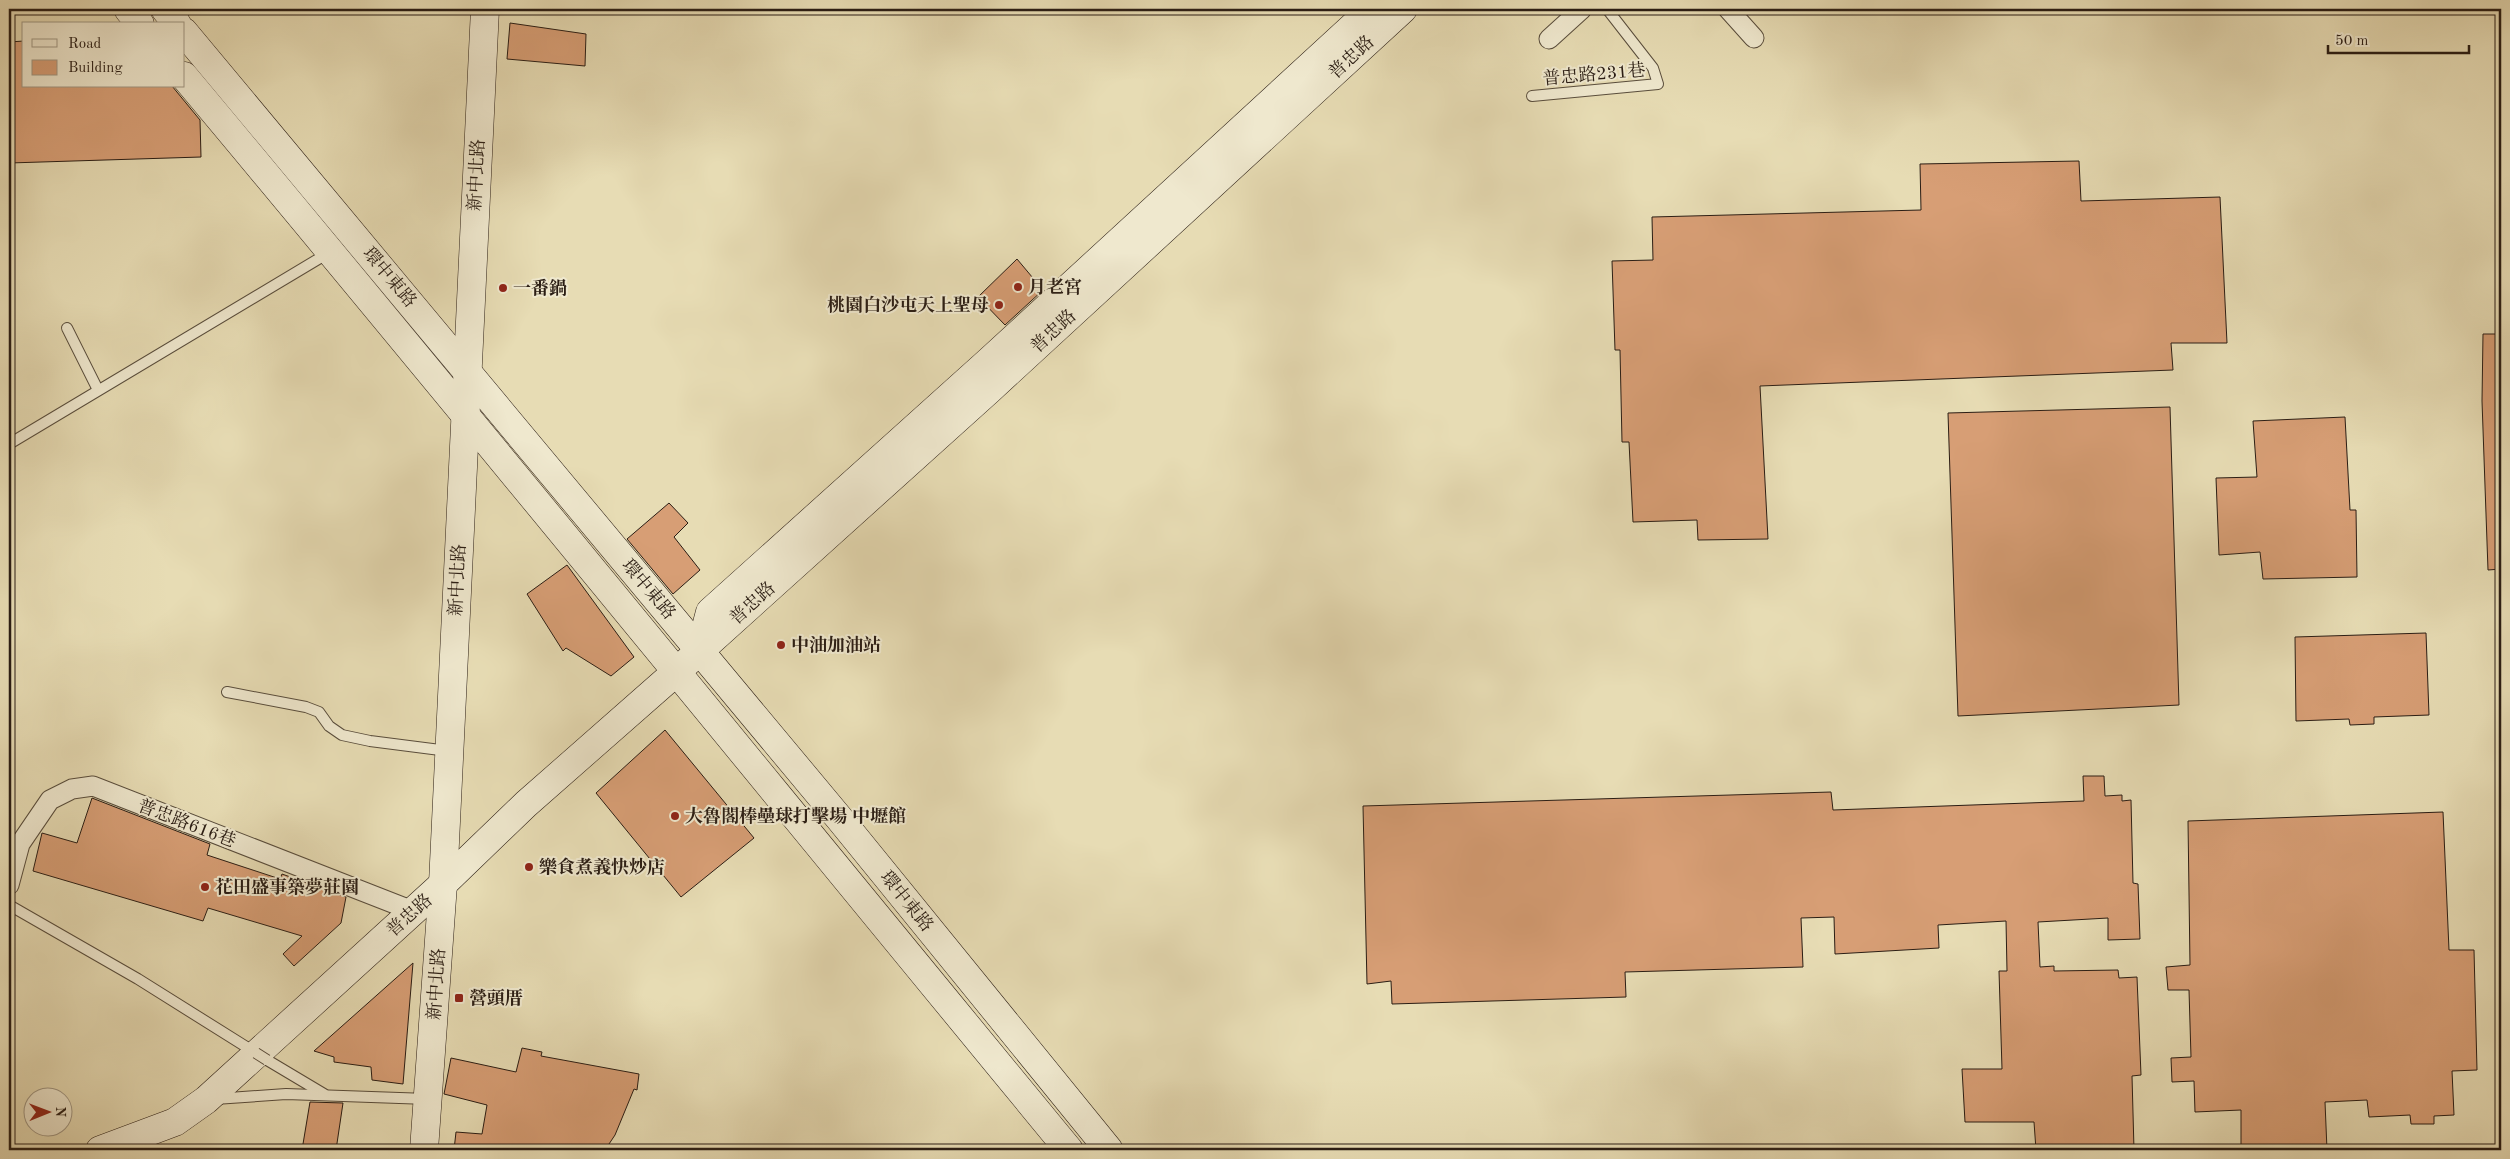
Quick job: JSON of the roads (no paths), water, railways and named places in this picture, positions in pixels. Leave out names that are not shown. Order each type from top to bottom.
[{"type":"street","points":[[128,9],[138,22]]},
{"type":"street","points":[[165,9],[175,22]]},
{"type":"street","name":"新中北路","points":[[424,1150],[443,884],[466,368],[485,9]]},
{"type":"street","name":"普忠路","points":[[700,650],[710,612],[988,362],[1372,9]]},
{"type":"street","name":"普忠路","points":[[100,1150],[175,1122],[206,1100],[414,911],[526,804],[675,673],[989,390],[1403,9]]},
{"type":"street","points":[[1549,39],[1582,9]]},
{"type":"street","points":[[1728,9],[1754,38]]},
{"type":"street","name":"環中東路","points":[[185,33],[700,650],[1109,1150]]},
{"type":"street","name":"環中東路","points":[[185,77],[464,412],[675,673],[1069,1150]]},
{"type":"street","name":"普忠路616巷","points":[[9,885],[20,844],[50,800],[72,789],[93,786],[414,911]]},
{"type":"lane","name":"普忠路231巷","points":[[1532,96],[1658,84],[1653,68],[1607,9]]},
{"type":"lane","points":[[9,444],[330,251]]},
{"type":"lane","points":[[67,328],[98,390]]},
{"type":"lane","points":[[226,692],[319,712],[329,726],[342,735],[370,741],[449,752]]},
{"type":"lane","points":[[9,905],[138,979],[267,1060],[327,1095]]},
{"type":"lane","points":[[206,1100],[286,1094],[428,1100]]},
{"type":"place","name":"月老宮","points":[[1018,287]]},
{"type":"place","name":"一番鍋","points":[[503,288]]},
{"type":"place","name":"桃園白沙屯天上聖母","points":[[999,305]]},
{"type":"place","name":"中油加油站","points":[[781,645]]},
{"type":"place","name":"大魯閣棒壘球打擊場 中壢館","points":[[675,816]]},
{"type":"place","name":"樂食煮義快炒店","points":[[529,867]]},
{"type":"place","name":"花田盛事築夢莊園","points":[[205,887]]},
{"type":"place","name":"營頭厝","points":[[459,998]]}]
